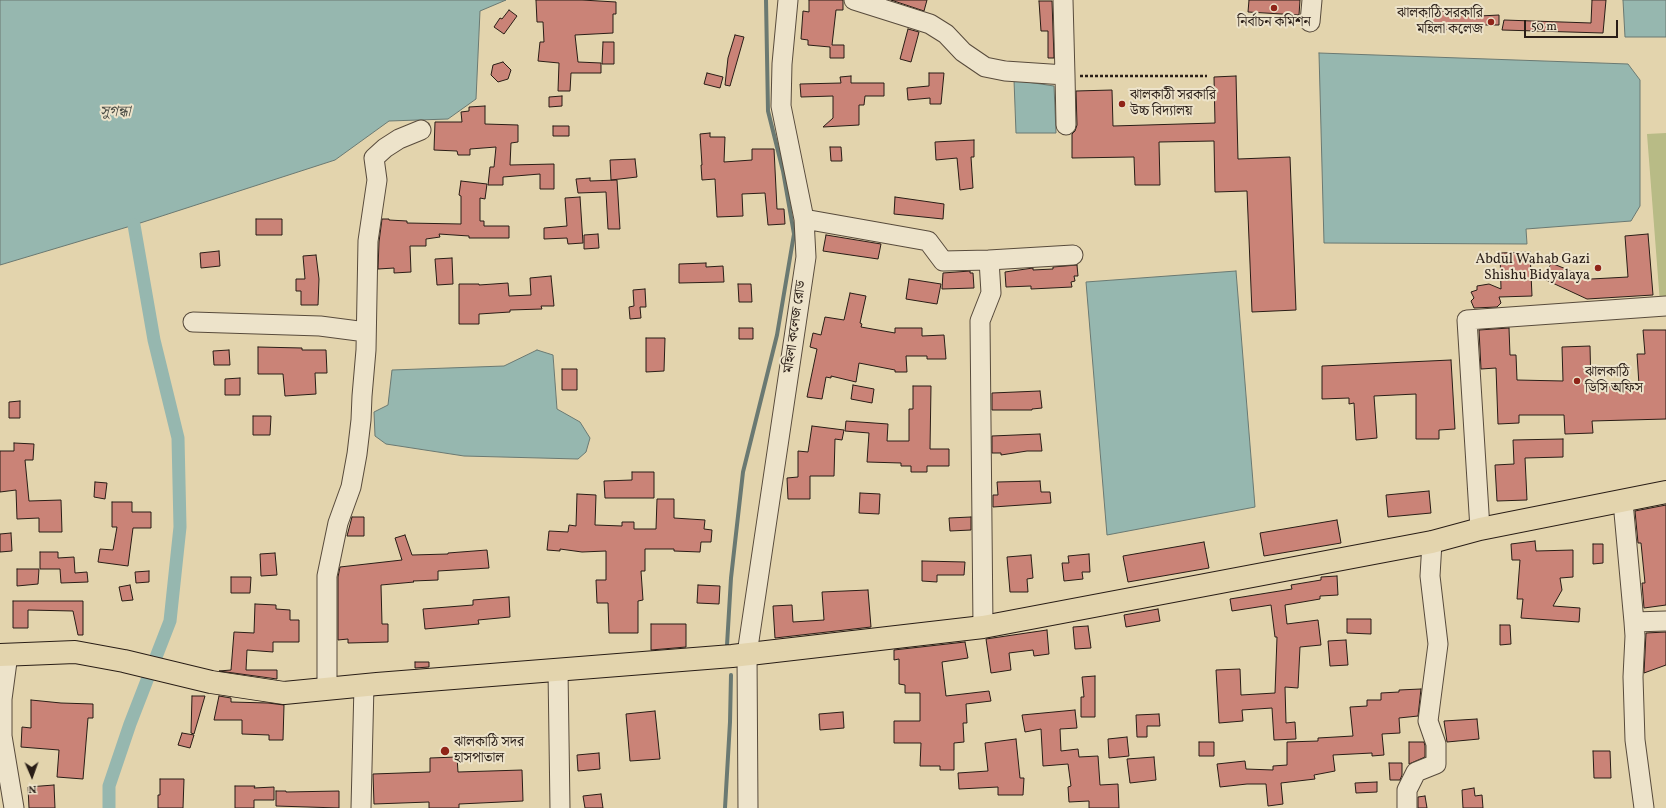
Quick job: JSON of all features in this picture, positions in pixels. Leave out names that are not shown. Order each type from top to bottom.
[{"type":"main road","points":[[4,654],[75,652],[124,661],[211,682],[284,693],[364,685],[747,654],[983,627],[1432,542],[1480,529],[1623,502],[1666,492]]},
{"type":"street","name":"মহিলা কলেজ রোড","points":[[748,808],[747,654],[806,257],[804,219],[780,106],[788,0]]},
{"type":"street","points":[[854,0],[930,24],[946,34],[963,52],[985,67],[1065,75]]},
{"type":"street","points":[[1063,0],[1066,125]]},
{"type":"street","points":[[327,689],[327,576],[338,523],[351,487],[361,420],[366,332],[368,241],[377,180],[374,158],[385,148],[399,139],[422,130]]},
{"type":"street","points":[[804,219],[928,241],[943,261],[1073,255]]},
{"type":"street","points":[[983,627],[980,321],[991,293],[989,260]]},
{"type":"street","points":[[1480,529],[1467,320],[1666,306]]},
{"type":"street","points":[[193,322],[320,326],[366,332]]},
{"type":"street","points":[[1623,502],[1635,636],[1633,677],[1635,740],[1644,808]]},
{"type":"street","points":[[1406,808],[1407,790],[1416,772],[1436,764],[1436,744],[1428,722],[1438,644],[1430,576],[1432,542]]},
{"type":"street","points":[[1634,622],[1666,621]]},
{"type":"street","points":[[4,654],[2,736],[14,808]]},
{"type":"street","points":[[558,670],[560,808]]},
{"type":"street","points":[[361,808],[364,685]]},
{"type":"path","points":[[1065,75],[1130,77],[1207,76]]},
{"type":"green space","points":[[1666,133],[1666,306],[1660,303],[1647,134]]},
{"type":"water","name":"সুগন্ধা","points":[[0,0],[506,0],[480,11],[476,99],[448,119],[389,121],[335,160],[134,225],[0,265]]},
{"type":"water","points":[[1623,0],[1666,0],[1666,37],[1625,37]]},
{"type":"water","points":[[1319,53],[1628,64],[1640,80],[1640,206],[1631,221],[1526,229],[1527,244],[1324,243]]},
{"type":"water","points":[[1014,80],[1054,86],[1056,133],[1016,133]]},
{"type":"water","points":[[1236,271],[1255,507],[1107,535],[1086,282]]},
{"type":"water","points":[[537,350],[553,355],[557,409],[580,422],[590,438],[586,452],[578,459],[464,456],[386,444],[375,436],[374,412],[388,405],[392,370],[504,366]]},
{"type":"building","points":[[536,0],[616,2],[616,14],[613,14],[613,33],[575,35],[578,62],[601,63],[601,73],[571,73],[570,91],[558,91],[559,63],[538,61],[540,42],[544,42],[543,22],[537,22]]},
{"type":"building","points":[[809,0],[843,0],[843,10],[836,10],[832,45],[844,45],[844,58],[830,58],[830,47],[808,45],[808,40],[801,39],[803,11],[809,12]]},
{"type":"building","points":[[891,0],[927,0],[924,11]]},
{"type":"building","name":"নির্বাচন কমিশন","points":[[1249,0],[1300,0],[1299,15],[1248,12]]},
{"type":"building","points":[[1592,0],[1606,0],[1603,33],[1502,30],[1504,20],[1591,23]]},
{"type":"building","points":[[1039,1],[1052,1],[1054,58],[1048,58],[1048,31],[1041,31]]},
{"type":"building","points":[[509,10],[517,16],[504,34],[494,27],[500,18],[502,19]]},
{"type":"building","points":[[1428,10],[1480,14],[1480,16],[1499,15],[1499,25],[1480,25],[1479,32],[1426,28]]},
{"type":"building","points":[[908,29],[919,32],[911,62],[900,59]]},
{"type":"building","points":[[735,35],[744,37],[730,86],[725,85],[728,58]]},
{"type":"building","points":[[603,42],[614,42],[614,64],[602,64]]},
{"type":"building","points":[[503,62],[511,70],[508,79],[498,82],[491,75],[493,65]]},
{"type":"building","points":[[707,73],[723,77],[720,88],[704,84]]},
{"type":"building","points":[[929,73],[944,73],[941,104],[930,104],[930,98],[908,100],[907,88],[929,86]]},
{"type":"building","points":[[851,76],[851,83],[884,83],[884,96],[865,96],[864,105],[859,105],[859,125],[823,127],[833,118],[833,96],[801,97],[800,84],[841,83],[840,77]]},
{"type":"building","points":[[1236,76],[1238,159],[1290,157],[1296,310],[1252,312],[1247,191],[1215,192],[1214,141],[1159,142],[1160,185],[1135,185],[1134,157],[1072,158],[1072,134],[1077,125],[1076,91],[1112,90],[1113,126],[1215,123],[1214,77]]},
{"type":"building","points":[[562,96],[562,106],[549,107],[549,97]]},
{"type":"building","points":[[485,106],[485,124],[518,125],[518,142],[511,143],[510,165],[554,164],[554,189],[540,189],[540,174],[503,177],[503,185],[488,185],[490,167],[494,167],[496,147],[470,149],[470,155],[458,155],[457,151],[434,150],[435,122],[462,122],[461,112],[469,111],[469,107]]},
{"type":"building","points":[[553,126],[569,126],[569,136],[553,136]]},
{"type":"building","points":[[710,133],[710,137],[725,137],[724,162],[752,160],[752,149],[774,149],[777,209],[784,209],[785,224],[768,225],[765,193],[742,194],[743,216],[717,217],[715,179],[702,180],[700,134]]},
{"type":"building","points":[[974,140],[974,157],[971,157],[973,188],[960,190],[957,158],[936,160],[935,142]]},
{"type":"building","points":[[830,147],[841,147],[842,161],[831,161]]},
{"type":"building","points":[[635,159],[637,177],[611,180],[610,160]]},
{"type":"building","points":[[590,178],[590,181],[617,180],[620,229],[608,229],[606,192],[578,193],[576,179]]},
{"type":"building","points":[[461,181],[487,184],[485,199],[480,198],[480,221],[484,221],[484,226],[509,226],[509,238],[469,238],[469,236],[439,234],[440,237],[426,239],[426,246],[410,246],[411,272],[394,273],[394,268],[378,269],[382,219],[407,221],[407,223],[461,224],[461,196],[459,195]]},
{"type":"building","points":[[580,197],[583,243],[568,244],[567,238],[544,239],[544,228],[567,226],[565,198]]},
{"type":"building","points":[[895,197],[944,204],[943,219],[894,214]]},
{"type":"building","points":[[256,219],[282,219],[282,235],[256,235]]},
{"type":"building","points":[[598,234],[599,248],[584,249],[584,235]]},
{"type":"building","points":[[1648,234],[1653,295],[1587,299],[1544,279],[1551,263],[1591,279],[1628,277],[1625,236]]},
{"type":"building","points":[[826,235],[881,244],[878,259],[823,251]]},
{"type":"building","points":[[219,251],[220,266],[201,268],[200,253]]},
{"type":"building","points":[[1530,252],[1532,296],[1499,297],[1501,303],[1497,307],[1474,308],[1471,301],[1474,298],[1471,292],[1477,290],[1477,286],[1489,284],[1501,289],[1500,253]]},
{"type":"building","points":[[316,255],[319,279],[318,305],[301,305],[301,291],[296,291],[296,279],[305,279],[303,256]]},
{"type":"building","points":[[452,258],[453,284],[437,285],[435,259]]},
{"type":"building","points":[[706,263],[706,267],[723,266],[724,282],[679,283],[679,264]]},
{"type":"building","points":[[1077,265],[1078,276],[1074,276],[1075,281],[1071,282],[1072,287],[1031,289],[1031,286],[1006,287],[1005,272],[1033,268],[1033,270],[1053,269],[1053,267]]},
{"type":"building","points":[[970,271],[970,273],[973,273],[974,288],[942,289],[943,273]]},
{"type":"building","points":[[551,276],[554,306],[541,306],[542,309],[510,310],[510,312],[479,314],[479,324],[459,324],[459,284],[479,285],[508,283],[509,296],[531,295],[530,278]]},
{"type":"building","points":[[909,279],[941,284],[937,304],[906,299]]},
{"type":"building","points":[[738,284],[751,284],[752,302],[739,302]]},
{"type":"building","points":[[645,289],[646,307],[640,307],[641,318],[630,319],[629,307],[634,306],[633,290]]},
{"type":"building","points":[[850,293],[866,296],[860,323],[862,324],[861,327],[895,333],[895,328],[922,328],[922,336],[944,335],[946,359],[927,359],[927,356],[906,356],[907,372],[895,372],[895,370],[859,363],[856,382],[831,376],[831,378],[826,377],[822,399],[807,397],[817,349],[810,347],[813,333],[821,335],[825,317],[844,320]]},
{"type":"building","points":[[739,328],[753,328],[753,339],[739,339]]},
{"type":"building","points":[[1509,328],[1510,355],[1516,355],[1517,380],[1563,381],[1562,347],[1590,346],[1591,388],[1639,385],[1637,354],[1645,354],[1643,330],[1666,330],[1666,419],[1592,421],[1593,433],[1565,434],[1564,415],[1519,415],[1519,423],[1498,424],[1496,368],[1481,369],[1479,330]]},
{"type":"building","points":[[646,338],[665,338],[664,371],[646,372]]},
{"type":"building","points":[[258,347],[326,350],[327,373],[315,373],[316,394],[285,396],[283,374],[258,374]]},
{"type":"building","points":[[229,350],[230,365],[214,365],[213,351]]},
{"type":"building","points":[[1451,360],[1455,429],[1439,430],[1439,439],[1416,439],[1416,394],[1374,396],[1377,438],[1356,440],[1354,403],[1349,404],[1349,398],[1322,399],[1322,366]]},
{"type":"building","points":[[562,369],[577,369],[577,390],[562,390]]},
{"type":"building","points":[[240,378],[240,395],[225,395],[225,379]]},
{"type":"building","points":[[853,385],[874,389],[872,403],[851,399]]},
{"type":"building","points":[[913,386],[931,386],[930,449],[949,449],[949,466],[927,466],[927,472],[911,472],[911,466],[901,466],[901,463],[867,462],[869,433],[845,431],[846,421],[888,424],[887,441],[909,441],[909,409],[913,409]]},
{"type":"building","points":[[1040,391],[1042,408],[1032,410],[992,410],[992,393]]},
{"type":"building","points":[[20,401],[20,418],[9,418],[9,402]]},
{"type":"building","points":[[253,416],[271,416],[270,435],[253,435]]},
{"type":"building","points":[[812,426],[844,430],[842,440],[835,439],[834,476],[810,476],[810,499],[788,499],[787,478],[798,477],[798,451],[808,452]]},
{"type":"building","points":[[1040,434],[1042,451],[1027,451],[1001,455],[1001,453],[992,453],[992,436]]},
{"type":"building","points":[[1563,439],[1563,457],[1525,458],[1527,500],[1497,501],[1495,465],[1514,464],[1513,440]]},
{"type":"building","points":[[14,443],[34,444],[33,460],[25,460],[29,501],[61,500],[62,532],[39,532],[39,518],[17,519],[16,490],[0,492],[0,451],[14,451]]},
{"type":"building","points":[[632,472],[654,472],[654,498],[605,498],[604,481],[632,480]]},
{"type":"building","points":[[1040,481],[1041,492],[1050,492],[1051,503],[993,507],[993,495],[998,495],[997,482]]},
{"type":"building","points":[[95,482],[107,483],[105,499],[94,497]]},
{"type":"building","points":[[1429,491],[1431,513],[1388,517],[1386,495]]},
{"type":"building","points":[[860,493],[880,494],[879,514],[859,513]]},
{"type":"building","points":[[577,494],[596,495],[595,525],[622,526],[622,522],[634,522],[634,529],[656,529],[657,499],[674,499],[674,518],[705,520],[704,529],[712,530],[711,542],[701,542],[700,552],[674,551],[674,549],[645,549],[645,571],[641,571],[643,600],[638,601],[638,633],[609,633],[608,603],[597,603],[596,580],[606,580],[606,551],[582,552],[560,549],[560,551],[547,550],[549,531],[568,532],[569,525],[576,526]]},
{"type":"building","points":[[112,502],[132,502],[132,512],[151,512],[151,528],[133,528],[128,566],[98,562],[100,549],[113,550],[117,527],[112,527]]},
{"type":"building","points":[[1666,505],[1666,605],[1644,608],[1642,583],[1645,583],[1641,543],[1638,543],[1635,511]]},
{"type":"building","points":[[352,517],[364,517],[364,536],[347,536]]},
{"type":"building","points":[[971,517],[971,530],[950,531],[949,518]]},
{"type":"building","points":[[1337,520],[1341,543],[1264,556],[1260,533]]},
{"type":"building","points":[[11,533],[12,551],[0,552],[0,534]]},
{"type":"building","points":[[405,535],[412,555],[448,554],[487,550],[489,568],[438,571],[438,580],[381,585],[382,624],[388,624],[388,642],[348,643],[348,639],[338,640],[338,577],[340,567],[402,560],[395,538]]},
{"type":"building","points":[[1535,541],[1536,551],[1573,550],[1573,577],[1560,578],[1562,590],[1553,606],[1580,608],[1579,622],[1521,618],[1523,599],[1517,599],[1520,560],[1512,560],[1511,544]]},
{"type":"building","points":[[1204,542],[1209,568],[1128,582],[1123,556]]},
{"type":"building","points":[[1593,544],[1603,544],[1603,563],[1593,564]]},
{"type":"building","points":[[40,552],[58,552],[58,558],[74,557],[75,573],[87,572],[88,582],[61,583],[60,569],[40,569]]},
{"type":"building","points":[[275,553],[277,575],[261,576],[260,554]]},
{"type":"building","points":[[1089,554],[1090,572],[1082,572],[1083,579],[1064,581],[1062,563],[1069,563],[1068,556]]},
{"type":"building","points":[[1031,555],[1033,578],[1027,579],[1028,592],[1010,592],[1007,557]]},
{"type":"building","points":[[922,561],[965,562],[964,575],[937,575],[937,582],[922,581]]},
{"type":"building","points":[[17,569],[39,569],[38,584],[17,586]]},
{"type":"building","points":[[149,571],[149,582],[136,583],[135,572]]},
{"type":"building","points":[[1337,576],[1338,595],[1320,596],[1320,599],[1285,605],[1287,624],[1318,620],[1321,645],[1300,647],[1298,688],[1285,687],[1286,723],[1295,722],[1296,739],[1274,740],[1272,708],[1242,710],[1243,721],[1219,723],[1216,670],[1240,669],[1241,695],[1275,693],[1277,637],[1275,637],[1271,605],[1232,611],[1230,599],[1292,589],[1291,585],[1321,580],[1321,577]]},
{"type":"building","points":[[231,577],[251,577],[250,593],[231,593]]},
{"type":"building","points":[[130,585],[133,600],[122,601],[119,587]]},
{"type":"building","points":[[698,585],[720,586],[719,604],[697,603]]},
{"type":"building","points":[[868,590],[871,627],[775,638],[773,606],[792,605],[793,622],[824,620],[822,592]]},
{"type":"building","points":[[509,597],[510,617],[478,620],[479,624],[425,629],[423,609],[473,605],[473,600]]},
{"type":"building","points":[[13,601],[83,601],[83,635],[78,635],[73,611],[28,610],[28,628],[13,628]]},
{"type":"building","points":[[255,604],[276,605],[276,609],[290,610],[290,620],[299,620],[299,642],[273,642],[273,652],[247,650],[246,670],[277,670],[277,679],[219,671],[231,670],[234,632],[254,633]]},
{"type":"building","points":[[1158,609],[1160,621],[1126,627],[1124,615]]},
{"type":"building","points":[[1347,619],[1371,619],[1371,634],[1347,633]]},
{"type":"building","points":[[651,624],[686,624],[686,647],[651,650]]},
{"type":"building","points":[[1500,625],[1510,625],[1511,644],[1500,645]]},
{"type":"building","points":[[1088,626],[1091,648],[1075,649],[1073,627]]},
{"type":"building","points":[[1047,630],[1049,654],[1034,656],[1033,650],[1009,653],[1011,670],[991,673],[986,639]]},
{"type":"building","points":[[1666,632],[1666,665],[1644,673],[1646,633]]},
{"type":"building","points":[[1346,640],[1348,665],[1330,666],[1328,641]]},
{"type":"building","points":[[965,642],[968,658],[942,662],[946,696],[989,691],[991,701],[966,704],[967,723],[963,723],[964,742],[954,743],[954,770],[940,770],[940,766],[920,766],[921,743],[894,743],[894,721],[920,721],[920,693],[905,693],[905,685],[899,684],[899,659],[894,660],[894,650]]},
{"type":"building","points":[[415,662],[429,662],[429,667],[415,668]]},
{"type":"building","points":[[1095,676],[1095,717],[1081,717],[1081,697],[1084,697],[1082,677]]},
{"type":"building","points":[[1421,689],[1418,716],[1399,718],[1400,733],[1382,734],[1384,755],[1372,756],[1372,753],[1333,755],[1335,771],[1314,775],[1315,779],[1281,783],[1283,804],[1268,806],[1266,784],[1247,784],[1220,787],[1217,764],[1245,761],[1246,769],[1273,770],[1273,766],[1287,765],[1287,742],[1318,741],[1318,738],[1353,736],[1350,707],[1367,706],[1367,700],[1381,700],[1381,693]]},
{"type":"building","points":[[192,696],[205,696],[194,734],[191,733]]},
{"type":"building","points":[[219,696],[231,698],[231,702],[284,705],[283,740],[269,740],[269,735],[242,734],[242,720],[214,720]]},
{"type":"building","points":[[31,700],[93,704],[93,718],[88,718],[83,779],[57,777],[59,750],[21,747],[22,727],[31,728]]},
{"type":"building","points":[[1075,710],[1077,728],[1060,729],[1061,751],[1078,749],[1079,757],[1098,756],[1100,785],[1118,784],[1119,808],[1089,808],[1089,801],[1069,802],[1068,787],[1071,786],[1068,764],[1043,766],[1041,729],[1025,732],[1022,715]]},
{"type":"building","points":[[655,711],[660,759],[630,761],[626,714]]},
{"type":"building","points":[[843,712],[844,728],[820,730],[819,714]]},
{"type":"building","points":[[1159,714],[1160,726],[1147,726],[1147,737],[1137,737],[1136,715]]},
{"type":"building","points":[[1477,719],[1479,739],[1447,742],[1444,721]]},
{"type":"building","points":[[182,733],[194,735],[190,748],[178,745]]},
{"type":"building","points":[[1127,737],[1129,756],[1109,758],[1108,739]]},
{"type":"building","points":[[1016,739],[1020,778],[1024,778],[1023,795],[998,795],[998,787],[959,789],[958,773],[988,771],[985,743]]},
{"type":"building","points":[[1199,742],[1214,742],[1214,756],[1199,756]]},
{"type":"building","points":[[1409,742],[1424,742],[1425,757],[1409,764]]},
{"type":"building","points":[[1593,751],[1610,751],[1611,778],[1594,778]]},
{"type":"building","points":[[599,753],[600,769],[578,771],[577,755]]},
{"type":"building","points":[[457,757],[458,772],[522,770],[523,801],[459,804],[459,808],[429,808],[429,802],[374,804],[373,774],[430,772],[430,758]]},
{"type":"building","points":[[1154,757],[1156,780],[1130,783],[1127,759]]},
{"type":"building","points":[[1389,763],[1402,763],[1402,775],[1400,780],[1390,780]]},
{"type":"building","points":[[160,779],[184,779],[183,808],[158,808]]},
{"type":"building","points":[[1377,782],[1377,792],[1356,793],[1355,783]]},
{"type":"building","points":[[54,785],[55,808],[29,808],[28,787]]},
{"type":"building","points":[[235,786],[255,786],[254,788],[274,787],[274,800],[254,800],[254,808],[235,808]]},
{"type":"building","points":[[1474,788],[1475,796],[1482,795],[1483,808],[1463,808],[1462,790]]},
{"type":"building","points":[[276,791],[339,791],[339,808],[276,806]]},
{"type":"building","points":[[601,794],[603,808],[585,808],[583,796]]},
{"type":"building","points":[[1425,796],[1427,808],[1418,808],[1418,797]]},
{"type":"waterway","points":[[727,645],[731,578],[743,472],[777,335],[794,234],[783,171],[768,111],[766,0]]},
{"type":"waterway","points":[[109,808],[109,786],[130,724],[170,621],[180,527],[178,438],[154,340],[134,225]]},
{"type":"waterway","points":[[725,808],[731,675]]},
{"type":"place","name":"নির্বাচন কমিশন","points":[[1274,8]]},
{"type":"place","name":"ঝালকাঠি সরকারি মহিলা কলেজ","points":[[1491,22]]},
{"type":"place","name":"ঝালকাঠী সরকারি উচ্চ বিদ্যালয়","points":[[1122,104]]},
{"type":"place","name":"Abdul Wahab Gazi Shishu Bidyalaya","points":[[1598,268]]},
{"type":"place","name":"ঝালকাঠি ডিসি অফিস","points":[[1577,381]]},
{"type":"place","name":"ঝালকাঠি সদর হাসপাতাল","points":[[445,751]]}]
